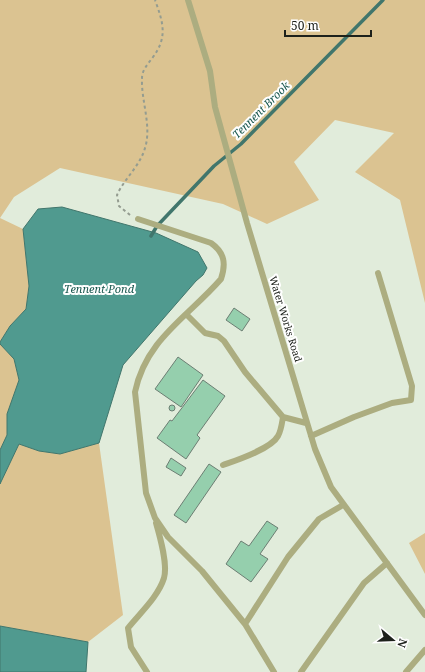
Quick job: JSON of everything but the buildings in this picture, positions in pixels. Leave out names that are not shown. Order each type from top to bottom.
[{"type":"lane","name":"Water Works Road","points":[[188,0],[210,71],[216,114],[311,436],[331,487],[425,615]]},
{"type":"lane","points":[[138,219],[211,243],[219,249],[224,257],[225,268],[221,279],[168,332],[144,362],[135,392],[146,492],[163,546],[164,577],[154,597],[128,628],[131,647],[147,672]]},
{"type":"lane","points":[[311,436],[354,417],[385,406],[411,400],[413,396],[412,386],[378,273]]},
{"type":"lane","points":[[186,314],[205,333],[218,336],[224,341],[245,372],[284,417],[306,423]]},
{"type":"lane","points":[[223,465],[246,456],[269,444],[278,436],[284,417]]},
{"type":"lane","points":[[245,624],[288,557],[319,519],[344,505]]},
{"type":"lane","points":[[155,518],[168,538],[202,571],[245,624],[274,672]]},
{"type":"lane","points":[[301,672],[364,583],[387,563]]},
{"type":"lane","points":[[406,672],[425,650]]},
{"type":"path","points":[[138,219],[128,214],[119,206],[117,195],[145,148],[147,132],[142,77],[145,67],[162,43],[163,32],[162,21],[155,0]]},
{"type":"shaded area","points":[[0,0],[425,0],[425,303],[400,200],[355,172],[394,133],[335,120],[294,162],[319,200],[267,224],[223,204],[60,168],[14,197],[0,218]]},
{"type":"shaded area","points":[[0,218],[23,229],[29,286],[26,309],[10,326],[0,342]]},
{"type":"shaded area","points":[[0,344],[14,359],[19,380],[8,414],[7,435],[0,450]]},
{"type":"shaded area","points":[[99,443],[123,615],[88,642],[0,626],[0,484],[19,444],[39,451],[60,454]]},
{"type":"shaded area","points":[[425,533],[425,574],[409,543]]},
{"type":"water","name":"Tennent Pond","points":[[62,207],[156,233],[198,252],[207,268],[203,275],[196,281],[123,365],[99,443],[60,454],[39,451],[19,444],[0,484],[0,450],[7,435],[7,414],[19,380],[14,359],[0,344],[0,342],[10,326],[26,309],[29,286],[23,229],[38,209]]},
{"type":"water","points":[[0,626],[88,642],[86,672],[0,672]]},
{"type":"waterway","name":"Tennent Brook","points":[[151,236],[157,226],[214,166],[241,144],[383,0]]}]
